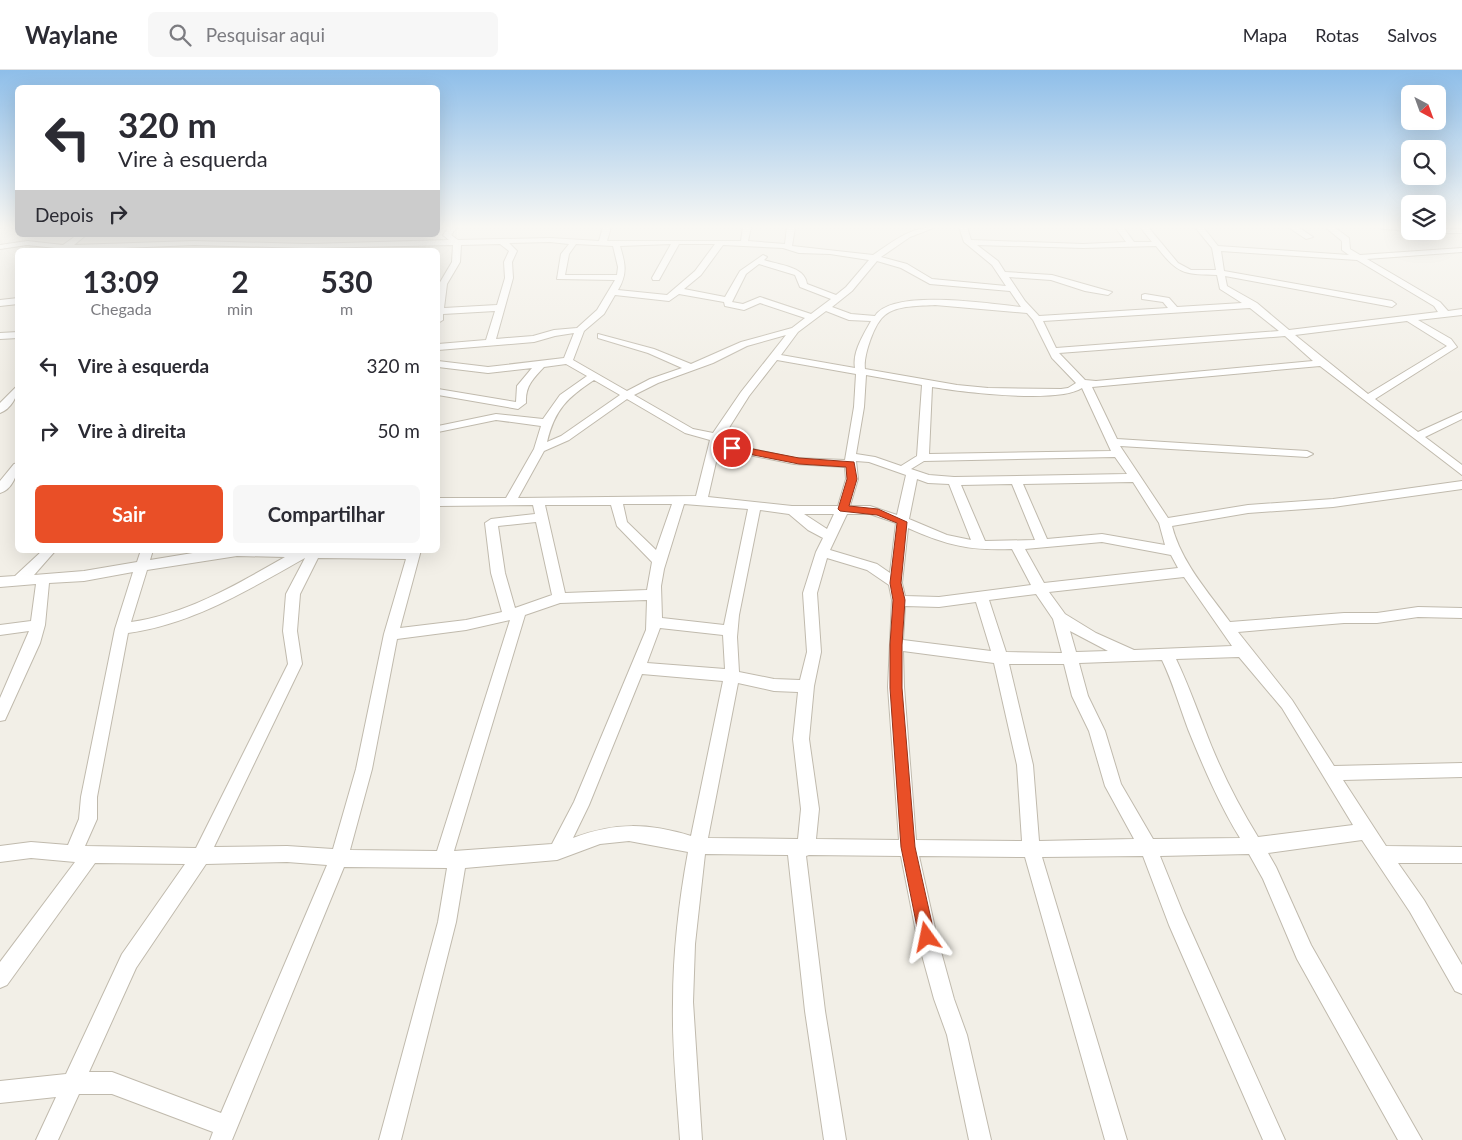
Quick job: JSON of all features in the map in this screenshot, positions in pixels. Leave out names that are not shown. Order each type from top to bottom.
[{"type":"street","points":[[440,308],[443,284],[447,277]]},
{"type":"street","points":[[490,343],[509,277]]},
{"type":"street","points":[[560,277],[621,278],[601,312],[580,330],[568,361]]},
{"type":"street","points":[[613,292],[667,299],[694,277]]},
{"type":"street","points":[[728,300],[740,277]]},
{"type":"street","points":[[802,277],[803,285],[837,298]]},
{"type":"street","points":[[701,500],[714,440],[752,384],[776,357],[795,330],[849,289],[859,277]]},
{"type":"street","points":[[923,277],[930,281],[1014,289]]},
{"type":"street","points":[[1004,277],[1033,315],[1052,351],[1066,370],[1091,390],[1115,448],[1134,478],[1145,490],[1165,523],[1174,550],[1187,572],[1243,651],[1287,704],[1381,854],[1417,906],[1462,984]]},
{"type":"street","points":[[1039,277],[1052,278],[1088,289],[1108,292]]},
{"type":"street","points":[[1222,277],[1223,288],[1254,305],[1323,363],[1462,471]]},
{"type":"street","points":[[1245,277],[1363,297],[1392,304]]},
{"type":"street","points":[[1391,277],[1437,304],[1443,309],[1443,314]]},
{"type":"street","points":[[930,281],[932,301]]},
{"type":"street","points":[[679,291],[728,300],[731,305],[744,307],[760,300],[811,317]]},
{"type":"street","points":[[1146,297],[1166,300],[1174,310]]},
{"type":"street","points":[[0,303],[15,301]]},
{"type":"street","points":[[835,1140],[815,1011],[801,848],[810,809],[800,739],[806,686],[814,642],[810,593],[822,552],[844,509],[852,479],[850,460],[859,407],[861,372],[859,363],[866,338],[877,319],[886,310],[932,301],[1033,315],[1254,305]]},
{"type":"street","points":[[1437,304],[1461,312]]},
{"type":"street","points":[[825,307],[849,317],[877,319]]},
{"type":"street","points":[[440,316],[500,308]]},
{"type":"street","points":[[1052,351],[1288,333],[1461,312]]},
{"type":"street","points":[[1369,398],[1452,346],[1448,341],[1409,319]]},
{"type":"street","points":[[440,347],[534,339],[554,333],[580,330]]},
{"type":"street","points":[[540,449],[565,438],[628,394],[744,344],[795,330]]},
{"type":"street","points":[[0,336],[15,335]]},
{"type":"street","points":[[601,336],[651,351],[690,368]]},
{"type":"street","points":[[776,357],[927,384],[988,391],[1071,392],[1323,363]]},
{"type":"street","points":[[440,364],[480,370],[568,361],[628,394],[694,434],[794,461],[871,459],[907,473],[954,481],[1134,478]]},
{"type":"street","points":[[440,392],[518,406],[521,403],[519,394],[522,385],[540,365]]},
{"type":"street","points":[[511,500],[540,449],[546,423],[554,407],[561,399],[595,375]]},
{"type":"street","points":[[923,458],[927,384]]},
{"type":"street","points":[[1071,392],[1091,390]]},
{"type":"street","points":[[0,410],[15,392]]},
{"type":"street","points":[[1419,436],[1462,416]]},
{"type":"street","points":[[440,429],[496,417],[546,423]]},
{"type":"street","points":[[980,1140],[957,1035],[944,999],[927,937],[908,847],[896,688],[899,600],[895,583],[907,473],[915,460],[923,458],[1115,448],[1307,454]]},
{"type":"street","points":[[0,489],[12,471]]},
{"type":"street","points":[[1016,480],[1043,544]]},
{"type":"street","points":[[954,481],[980,546]]},
{"type":"street","points":[[1165,523],[1248,509],[1333,503],[1462,485]]},
{"type":"street","points":[[538,500],[560,598]]},
{"type":"street","points":[[440,502],[701,500],[792,510],[844,509],[878,512],[944,539],[980,546],[1043,544],[1102,538],[1174,550]]},
{"type":"street","points":[[616,501],[621,523],[660,561]]},
{"type":"street","points":[[557,852],[581,805],[655,622],[656,615],[653,595],[660,561],[673,527],[679,501]]},
{"type":"street","points":[[691,1140],[684,1048],[683,981],[697,846],[732,676],[730,631],[739,577],[750,541],[755,505]]},
{"type":"street","points":[[792,510],[812,527],[830,536]]},
{"type":"street","points":[[390,1140],[445,931],[450,860],[514,613],[498,573],[491,523],[542,517]]},
{"type":"street","points":[[1016,544],[1040,589],[1060,618],[1080,696],[1097,731],[1113,786],[1148,847],[1176,918],[1274,1140]]},
{"type":"street","points":[[822,552],[865,565],[895,583]]},
{"type":"street","points":[[0,591],[22,579],[47,553]]},
{"type":"street","points":[[0,978],[82,854],[88,819],[89,797],[103,734],[122,629],[146,553]]},
{"type":"street","points":[[0,582],[22,579],[43,580],[141,567],[220,553],[414,553],[391,634],[364,769],[339,858],[223,1133],[112,1083],[93,1082],[0,1092]]},
{"type":"street","points":[[122,629],[148,627],[190,612],[310,553]]},
{"type":"street","points":[[47,1140],[129,961],[201,856],[295,664],[290,631],[293,594],[310,553]]},
{"type":"street","points":[[899,600],[920,604],[937,604],[1040,589],[1187,572]]},
{"type":"street","points":[[0,715],[3,700],[28,654],[38,625],[43,580]]},
{"type":"street","points":[[391,634],[466,625],[514,613],[560,598],[653,595]]},
{"type":"street","points":[[981,597],[1000,658],[1025,765],[1030,850],[1116,1140]]},
{"type":"street","points":[[1227,628],[1344,618],[1377,618],[1418,612],[1462,612]]},
{"type":"street","points":[[1060,618],[1091,637],[1135,657]]},
{"type":"street","points":[[655,622],[730,631]]},
{"type":"street","points":[[0,630],[38,625]]},
{"type":"street","points":[[896,645],[1000,658],[1071,659],[1243,651]]},
{"type":"street","points":[[1167,655],[1185,693],[1196,728],[1233,811],[1256,846],[1304,952],[1340,1013],[1366,1066],[1411,1140]]},
{"type":"street","points":[[638,668],[732,676],[774,685],[806,686]]},
{"type":"street","points":[[1329,773],[1462,770]]},
{"type":"street","points":[[0,854],[31,850],[82,854],[201,856],[286,854],[339,858],[450,860],[557,852],[600,836],[629,833],[677,840],[697,846],[801,848],[908,847],[1030,850],[1256,846],[1366,830]]},
{"type":"street","points":[[1381,854],[1462,855]]},
{"type":"route","points":[[732,448],[799,461],[850,464],[852,479],[844,509],[870,510],[902,522],[896,559],[895,583],[899,600],[896,688],[908,847],[927,937]]}]
